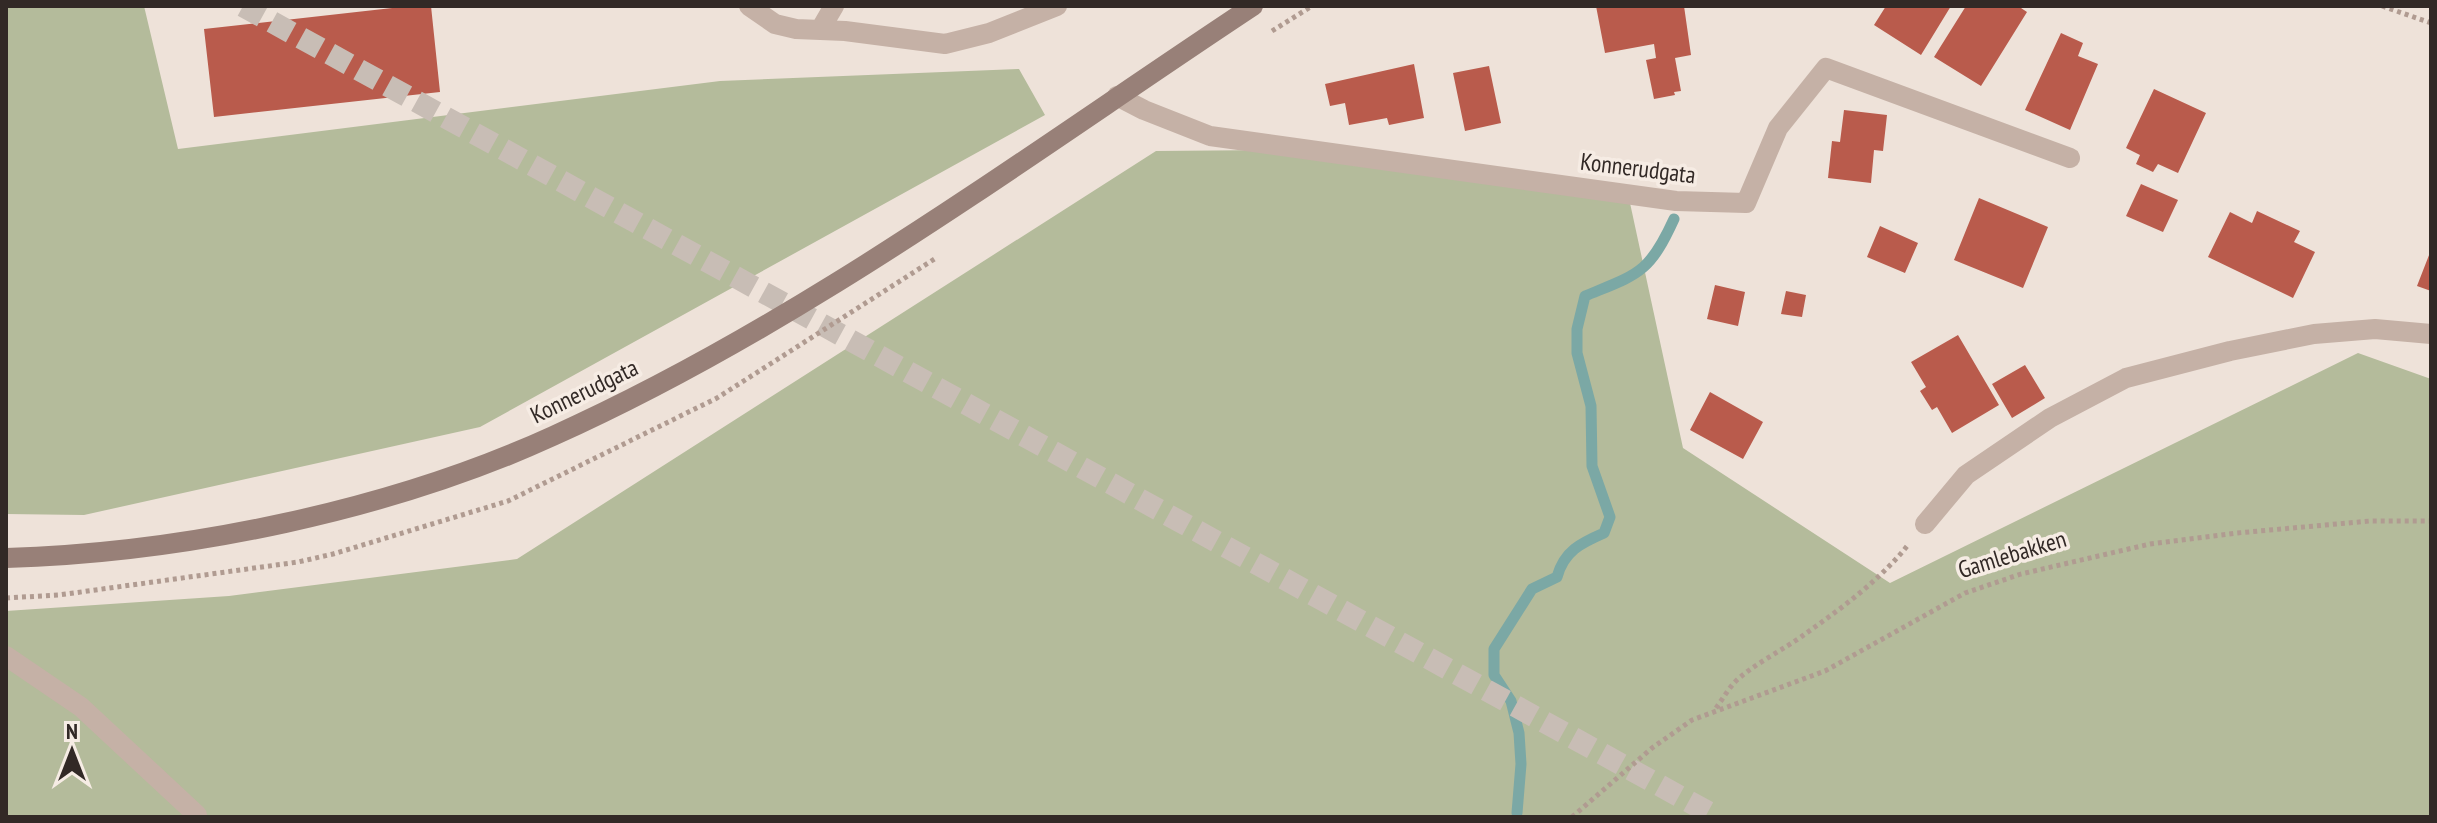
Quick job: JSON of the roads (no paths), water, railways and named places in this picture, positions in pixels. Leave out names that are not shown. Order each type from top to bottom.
[{"type":"main road","name":"Konnerudgata","points":[[6,558],[64,557],[124,551],[293,521],[460,473],[552,437],[696,364],[817,295],[1253,6]]},
{"type":"street","points":[[749,6],[775,24],[796,29],[945,44],[989,33],[1057,6]]},
{"type":"street","points":[[820,30],[834,6]]},
{"type":"street","name":"Konnerudgata","points":[[1117,96],[1210,136],[1676,201],[1746,203],[1778,128],[1826,68],[2070,158]]},
{"type":"street","points":[[1925,524],[1966,475],[2050,418],[2126,378],[2230,351],[2314,334],[2375,329],[2431,334]]},
{"type":"street","points":[[6,656],[81,707],[197,815]]},
{"type":"waterway","points":[[1517,813],[1521,764],[1519,733],[1511,701],[1494,675],[1494,649],[1532,589],[1557,577],[1569,554],[1581,544],[1604,533],[1610,517],[1592,466],[1591,406],[1577,353],[1577,329],[1585,296],[1640,270],[1657,251],[1674,219]]},
{"type":"tunnel","points":[[243,6],[1717,817]]}]
